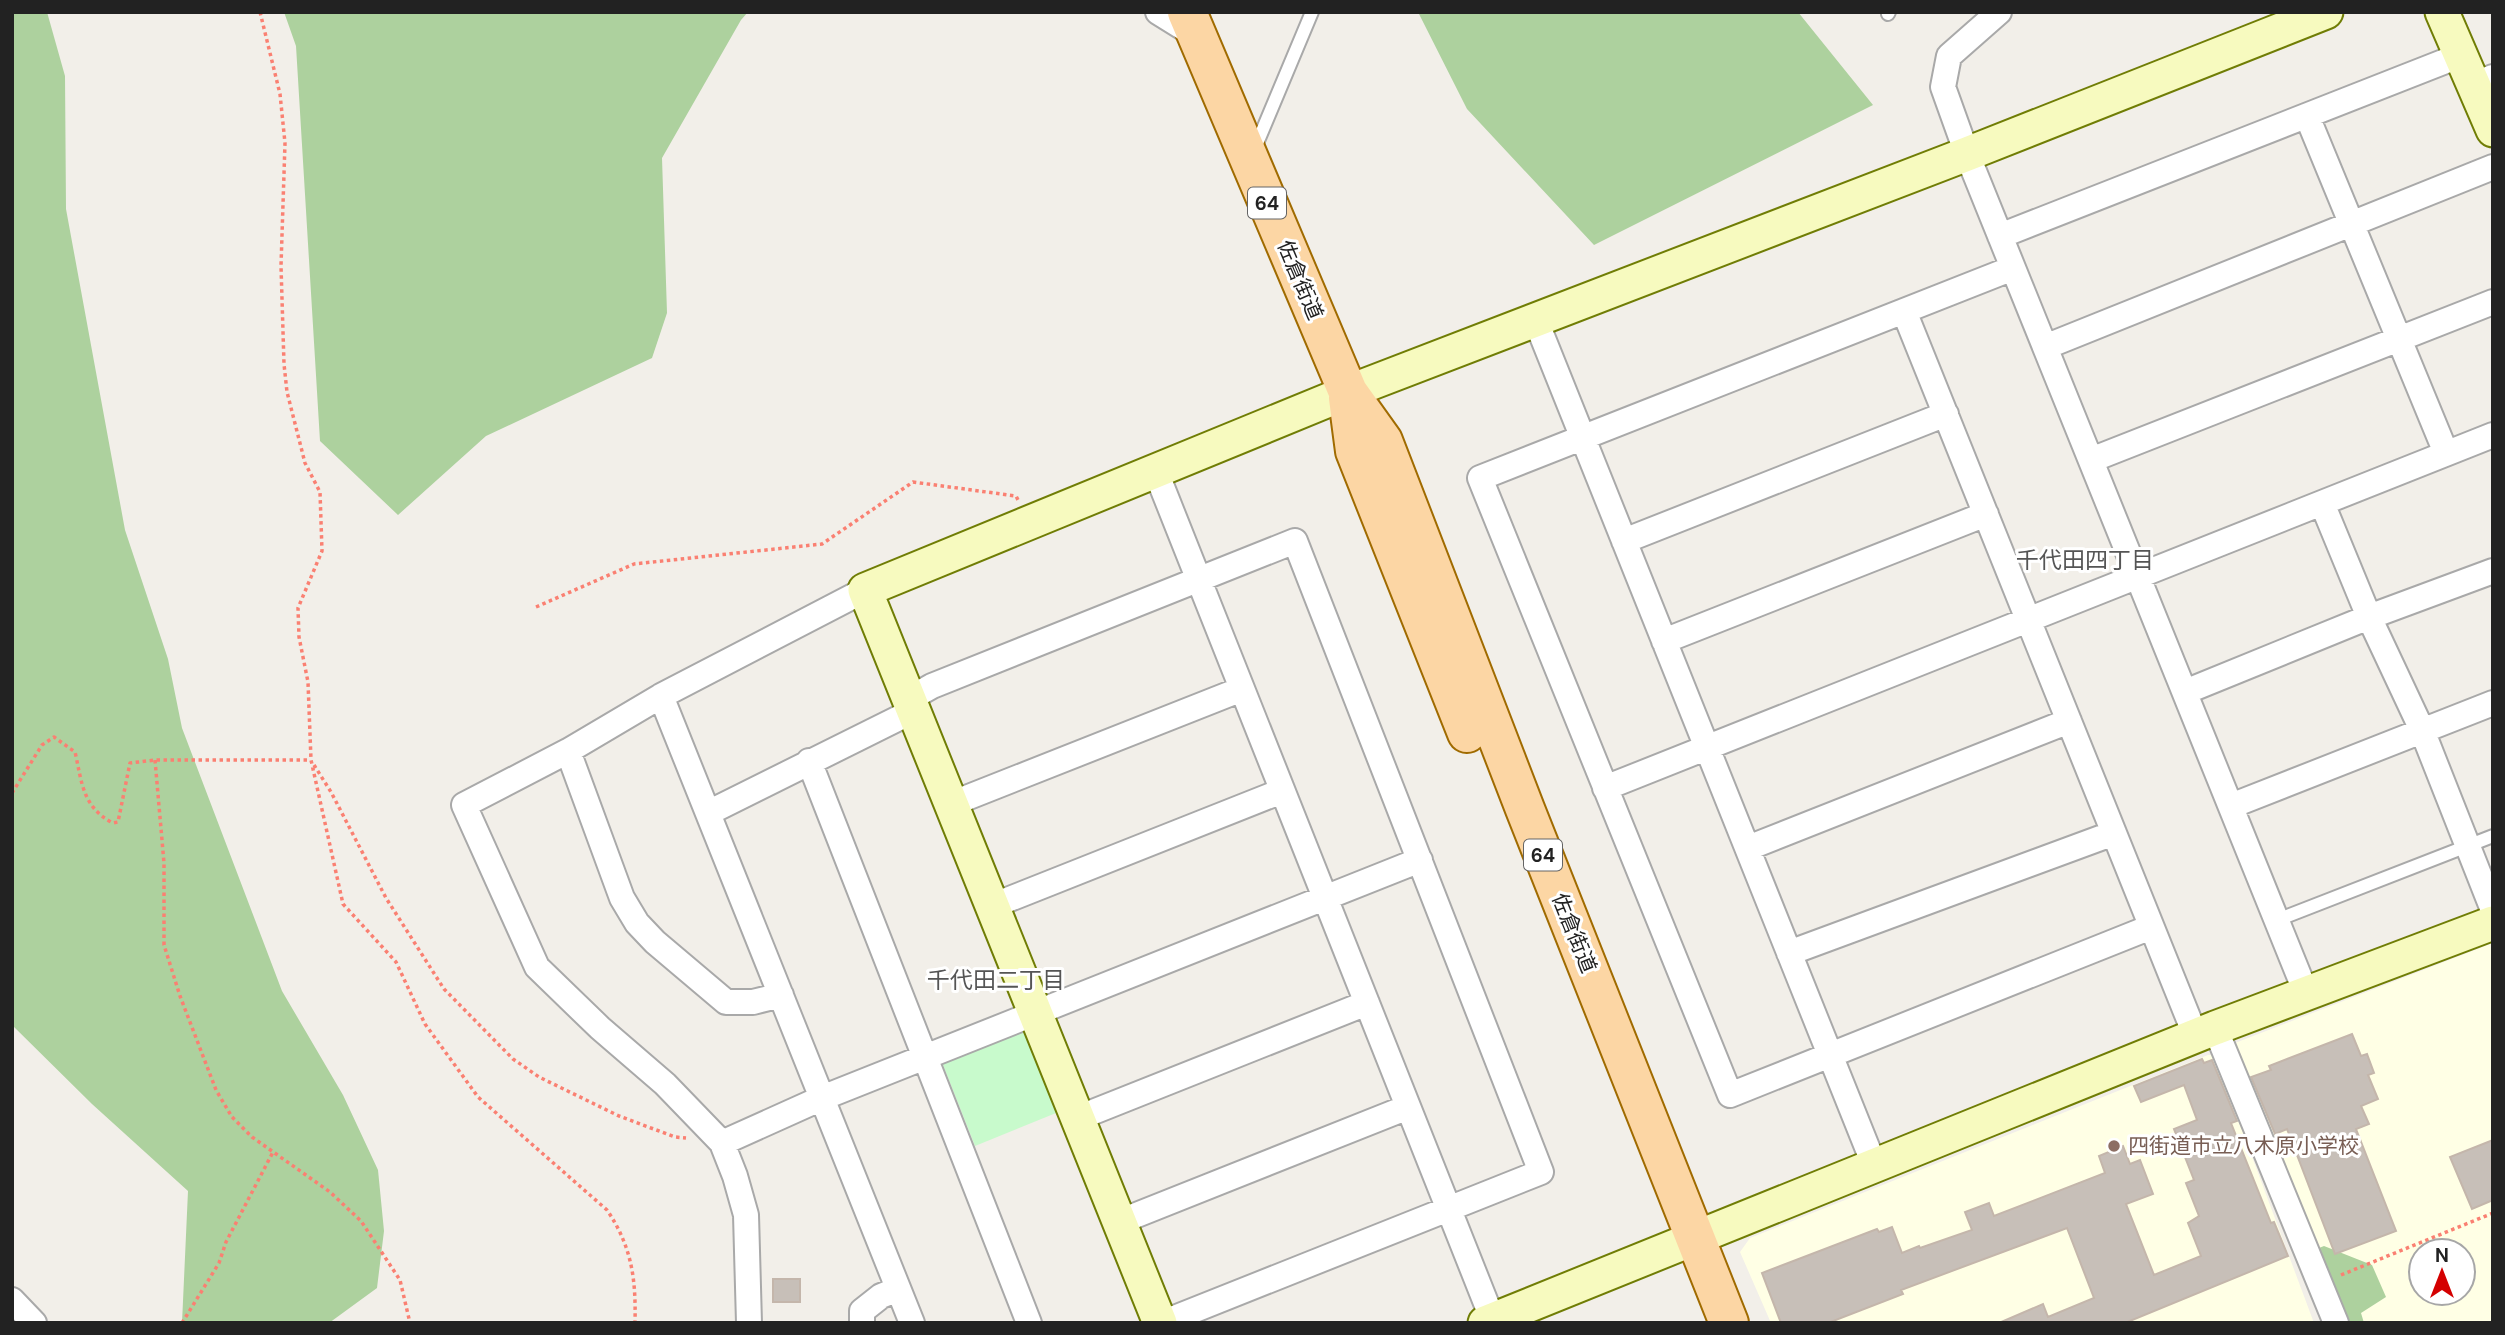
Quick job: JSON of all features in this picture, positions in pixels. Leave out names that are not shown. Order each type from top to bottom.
[{"type":"main road","name":"佐倉街道","points":[[1191,24],[1348,393],[1355,451],[1683,1243],[1729,1323]]},
{"type":"main road","name":"佐倉街道","points":[[1683,1243],[1701,1323]]},
{"type":"street","points":[[1158,12],[1191,24]]},
{"type":"street","points":[[1999,12],[1949,56],[1943,87],[1967,154],[2306,993]]},
{"type":"street","points":[[749,1323],[746,1215],[722,1143],[665,1084],[600,1028],[537,967],[464,805],[568,751],[661,696],[865,590],[1348,393],[2326,12]]},
{"type":"street","points":[[2442,12],[2476,73],[2493,130]]},
{"type":"street","points":[[2000,236],[2307,116],[2476,73]]},
{"type":"street","points":[[2307,116],[2446,453]]},
{"type":"street","points":[[2045,347],[2493,167]]},
{"type":"street","points":[[2013,268],[1480,478],[1730,1095],[2151,927]]},
{"type":"street","points":[[2091,460],[2493,302]]},
{"type":"street","points":[[1904,311],[2151,927],[2206,1033],[2336,1323]]},
{"type":"street","points":[[1536,321],[1875,1167]]},
{"type":"street","points":[[1624,541],[1946,414]]},
{"type":"street","points":[[1605,788],[2493,435]]},
{"type":"street","points":[[1156,472],[1449,1209],[1491,1322],[2306,993],[2493,923]]},
{"type":"street","points":[[2322,503],[2369,617],[2423,730],[2493,911]]},
{"type":"street","points":[[1664,641],[1986,514]]},
{"type":"street","points":[[708,813],[911,705],[932,686],[1295,541],[1541,1172],[1161,1323],[1119,1222],[1078,1118],[1035,1013],[911,705],[865,590]]},
{"type":"street","points":[[2185,692],[2369,617],[2493,571]]},
{"type":"street","points":[[951,804],[1242,689]]},
{"type":"street","points":[[661,696],[912,1323]]},
{"type":"street","points":[[2231,806],[2493,704]]},
{"type":"street","points":[[1748,848],[2069,721]]},
{"type":"street","points":[[568,751],[622,898],[637,923],[655,942],[726,1002],[753,1002],[781,995]]},
{"type":"street","points":[[809,761],[1029,1323]]},
{"type":"street","points":[[992,906],[1282,790]]},
{"type":"street","points":[[1789,953],[2114,832]]},
{"type":"street","points":[[722,1143],[822,1098],[1420,860]]},
{"type":"street","points":[[1078,1118],[1367,1003]]},
{"type":"street","points":[[1119,1222],[1408,1107]]},
{"type":"street","points":[[862,1323],[862,1311],[881,1296],[898,1289]]},
{"type":"street","points":[[12,1300],[34,1323]]},
{"type":"lane","points":[[1249,162],[1312,12]]},
{"type":"lane","points":[[2277,920],[2493,836]]},
{"type":"path","points":[[260,12],[281,94],[285,143],[281,266],[287,392],[305,463],[320,492],[322,551],[298,608],[299,637],[308,682],[311,760],[343,904],[396,962],[425,1024],[478,1097],[607,1210],[622,1232],[631,1262],[636,1298],[635,1323]]},
{"type":"path","points":[[536,607],[634,564],[822,544],[913,482],[1016,496],[1032,523]]},
{"type":"path","points":[[12,793],[42,745],[54,737],[75,752],[92,809],[113,823],[118,822],[130,763],[155,760],[311,760]]},
{"type":"path","points":[[155,760],[164,863],[164,945],[180,996],[216,1090],[232,1117],[252,1137],[330,1192],[361,1221],[400,1280],[410,1323]]},
{"type":"path","points":[[311,760],[331,792],[386,898],[444,989],[513,1059],[540,1077],[619,1116],[676,1137],[722,1143]]},
{"type":"path","points":[[182,1323],[219,1263],[226,1242],[274,1152]]},
{"type":"path","points":[[2320,1284],[2493,1213]]},
{"type":"shaded area","points":[[2493,943],[2493,1323],[2348,1323],[2231,1053],[2235,1043]]},
{"type":"shaded area","name":"四街道市立八木原小学校","points":[[2208,1055],[2214,1055],[2314,1323],[1771,1323],[1740,1252],[1750,1238]]},
{"type":"green space","points":[[12,12],[47,12],[65,76],[66,209],[125,530],[168,659],[182,728],[282,991],[343,1095],[378,1170],[384,1231],[377,1288],[329,1323],[182,1323],[188,1191],[92,1104],[12,1025]]},
{"type":"green space","points":[[284,12],[748,12],[662,158],[667,313],[652,358],[486,436],[398,515],[320,441],[296,46]]},
{"type":"green space","points":[[1418,12],[1798,12],[1873,105],[1594,245],[1467,109]]},
{"type":"green space","points":[[1027,1027],[1061,1111],[975,1146],[941,1060]]},
{"type":"green space","points":[[2324,1246],[2372,1265],[2386,1297],[2361,1313],[2364,1323],[2344,1323],[2314,1250]]},
{"type":"building","points":[[2352,1034],[2361,1056],[2367,1054],[2374,1073],[2368,1075],[2378,1099],[2361,1106],[2369,1124],[2356,1129],[2396,1231],[2335,1254],[2287,1129],[2275,1134],[2251,1077],[2271,1070],[2269,1066]]},
{"type":"building","points":[[2202,1059],[2204,1063],[2212,1060],[2237,1121],[2231,1123],[2271,1223],[2274,1222],[2288,1256],[2125,1323],[1999,1323],[2043,1304],[2048,1317],[2094,1298],[2067,1228],[1901,1290],[1903,1294],[1828,1323],[1781,1323],[1762,1273],[1877,1229],[1879,1232],[1892,1227],[1902,1253],[1972,1230],[1965,1212],[1989,1203],[1994,1216],[2105,1173],[2099,1156],[2123,1146],[2130,1164],[2140,1160],[2153,1194],[2126,1204],[2154,1275],[2201,1256],[2188,1223],[2199,1216],[2186,1183],[2194,1180],[2174,1129],[2197,1120],[2184,1085],[2141,1102],[2134,1086]]},
{"type":"building","points":[[2493,1140],[2493,1200],[2472,1209],[2450,1157]]},
{"type":"building","points":[[773,1279],[800,1279],[800,1302],[773,1302]]},
{"type":"place","name":"四街道市立八木原小学校","points":[[2114,1146]]},
{"type":"district","name":"千代田四丁目","points":[[2085,560]]},
{"type":"district","name":"千代田二丁目","points":[[996,980]]}]
